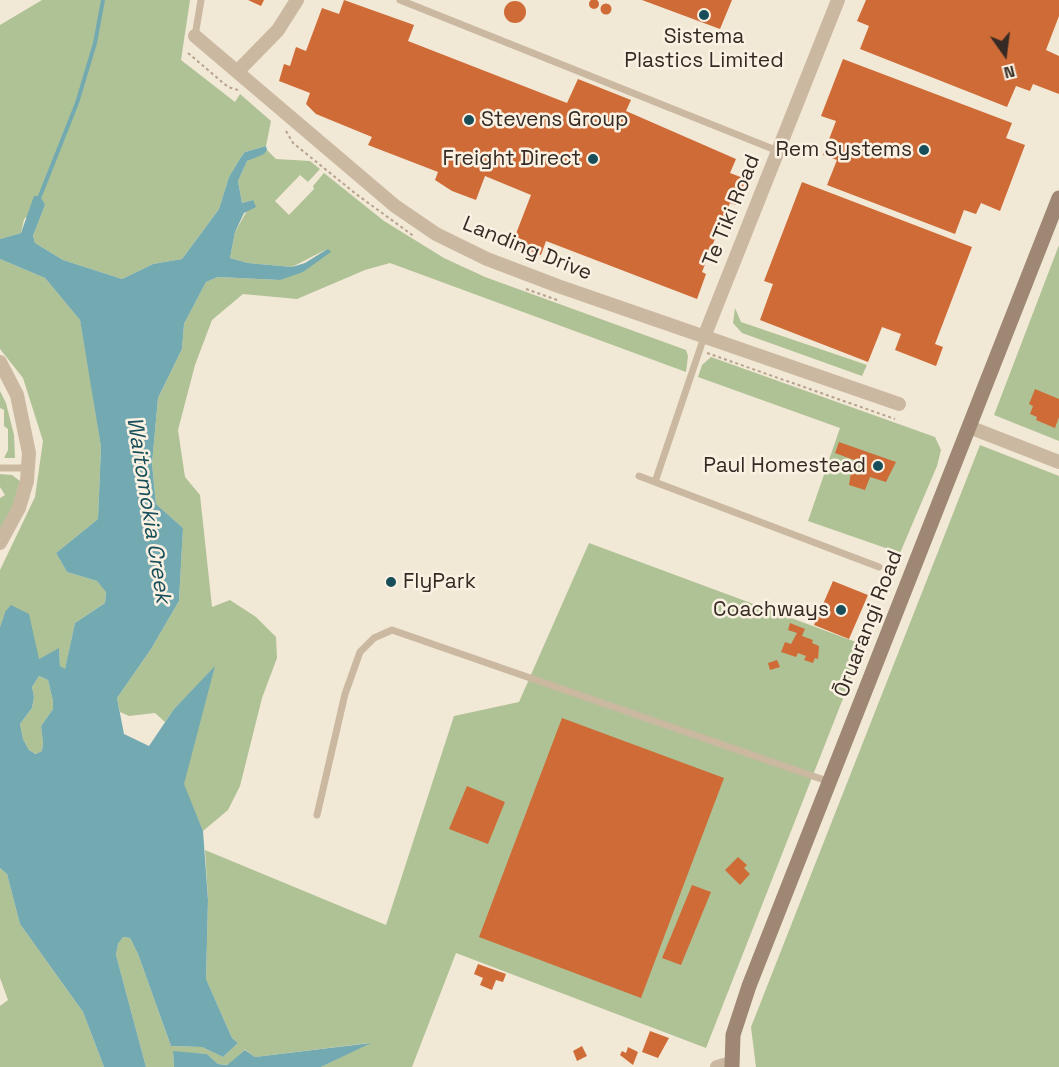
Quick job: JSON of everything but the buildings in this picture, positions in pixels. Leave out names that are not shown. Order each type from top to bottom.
[{"type":"street","points":[[238,71],[278,30],[297,0]]},
{"type":"street","name":"Te Tiki Road","points":[[704,337],[838,0]]},
{"type":"street","name":"Landing Drive","points":[[195,36],[394,206],[436,234],[521,272],[899,404]]},
{"type":"street","name":"Ōruarangi Road","points":[[726,1066],[740,1010],[1059,198]]},
{"type":"street","points":[[0,362],[17,395],[24,420],[29,468],[19,508],[0,543]]},
{"type":"street","points":[[969,427],[1059,462]]},
{"type":"lane","points":[[195,36],[201,0]]},
{"type":"lane","points":[[400,0],[778,151]]},
{"type":"lane","points":[[655,482],[704,337]]},
{"type":"lane","points":[[0,468],[29,468]]},
{"type":"lane","points":[[639,476],[879,567]]},
{"type":"lane","points":[[317,815],[345,694],[360,652],[374,638],[392,630],[830,782]]},
{"type":"path","points":[[716,356],[895,419]]},
{"type":"green space","points":[[42,0],[190,0],[181,60],[235,102],[240,94],[271,121],[266,146],[245,152],[241,157],[229,177],[219,209],[182,259],[153,264],[122,279],[63,260],[35,243],[33,236],[45,205],[24,219],[21,233],[0,239],[0,25]]},
{"type":"green space","points":[[267,150],[276,159],[310,161],[320,169],[308,182],[300,175],[275,201],[289,215],[314,189],[313,186],[324,173],[384,221],[444,258],[485,277],[686,350],[688,356],[686,372],[390,263],[365,270],[297,299],[243,294],[212,320],[195,365],[178,430],[185,477],[200,495],[212,607],[230,600],[256,617],[276,637],[277,658],[262,698],[240,786],[228,810],[203,831],[183,784],[214,668],[174,709],[165,722],[155,713],[129,716],[120,712],[117,698],[151,649],[179,601],[183,528],[156,504],[152,464],[158,398],[182,349],[184,324],[206,282],[218,277],[280,280],[327,249],[292,267],[248,263],[230,258],[235,232],[253,200],[242,203],[238,181],[247,161]]},
{"type":"green space","points":[[1059,245],[1059,441],[994,415]]},
{"type":"green space","points":[[0,259],[45,278],[80,320],[101,447],[98,519],[56,553],[67,572],[97,581],[106,591],[105,603],[75,623],[65,670],[60,666],[59,649],[39,659],[5,612],[0,627],[0,570],[35,497],[43,441],[23,378],[0,349]]},
{"type":"green space","points":[[735,308],[741,322],[867,365],[862,376],[742,333],[733,323]]},
{"type":"green space","points":[[711,357],[935,437],[941,450],[937,466],[900,553],[808,521],[840,428],[698,377],[702,365]]},
{"type":"green space","points":[[0,391],[6,403],[14,435],[15,458],[4,458],[8,450],[8,429],[4,426],[4,410],[0,408]]},
{"type":"green space","points":[[980,445],[1059,476],[1059,1067],[756,1067],[751,1027]]},
{"type":"green space","points":[[0,474],[12,475],[20,481],[12,509],[0,535],[0,498],[5,495],[0,487]]},
{"type":"green space","points":[[589,543],[864,645],[706,1048],[456,953],[412,1067],[321,1067],[369,1043],[255,1057],[243,1048],[245,1050],[228,1065],[218,1064],[207,1054],[173,1052],[174,1067],[146,1067],[116,955],[118,944],[123,937],[130,938],[138,954],[171,1046],[202,1047],[223,1057],[238,1043],[232,1038],[206,979],[208,900],[205,850],[386,925],[454,716],[519,702]]},
{"type":"green space","points":[[39,676],[48,680],[53,709],[41,726],[42,751],[37,754],[29,750],[23,739],[20,724],[32,708],[34,697],[32,687]]},
{"type":"green space","points":[[0,868],[7,874],[20,924],[83,1012],[104,1067],[0,1067],[0,1006],[8,1000],[0,978]]},
{"type":"water","name":"Waitomokia Creek","points":[[266,146],[267,150],[264,154],[247,161],[238,181],[242,203],[253,200],[256,207],[244,213],[235,232],[230,258],[248,263],[292,267],[305,263],[328,249],[331,252],[303,272],[280,280],[218,277],[206,282],[184,324],[182,349],[158,398],[152,464],[156,504],[183,528],[179,601],[151,649],[117,698],[124,734],[149,746],[174,709],[215,666],[184,784],[203,831],[208,900],[206,979],[232,1038],[238,1043],[223,1057],[202,1047],[171,1046],[138,954],[130,938],[123,937],[118,944],[116,955],[146,1067],[104,1067],[83,1012],[20,924],[7,874],[0,868],[0,627],[5,612],[11,605],[29,614],[39,659],[59,648],[60,666],[65,669],[75,623],[105,603],[106,592],[97,581],[67,572],[56,553],[98,519],[101,447],[80,320],[45,278],[0,259],[0,239],[21,233],[34,196],[40,196],[45,205],[33,236],[35,243],[63,260],[122,279],[153,264],[182,259],[219,209],[229,177],[245,152]],"holes":[[[39,676],[48,680],[53,709],[41,726],[42,751],[36,754],[29,750],[23,739],[20,724],[32,708],[34,697],[32,687]]]},
{"type":"water","points":[[371,1043],[321,1067],[174,1067],[173,1051],[207,1054],[218,1064],[227,1065],[245,1050],[255,1057]]},
{"type":"waterway","points":[[40,196],[77,103],[95,43],[103,0]]},
{"type":"place","name":"Sistema Plastics Limited","points":[[704,15]]},
{"type":"place","name":"Stevens Group","points":[[469,120]]},
{"type":"place","name":"Rem Systems","points":[[924,150]]},
{"type":"place","name":"Freight Direct","points":[[593,159]]},
{"type":"place","name":"Paul Homestead","points":[[878,466]]},
{"type":"place","name":"FlyPark","points":[[391,582]]},
{"type":"place","name":"Coachways","points":[[841,610]]}]
